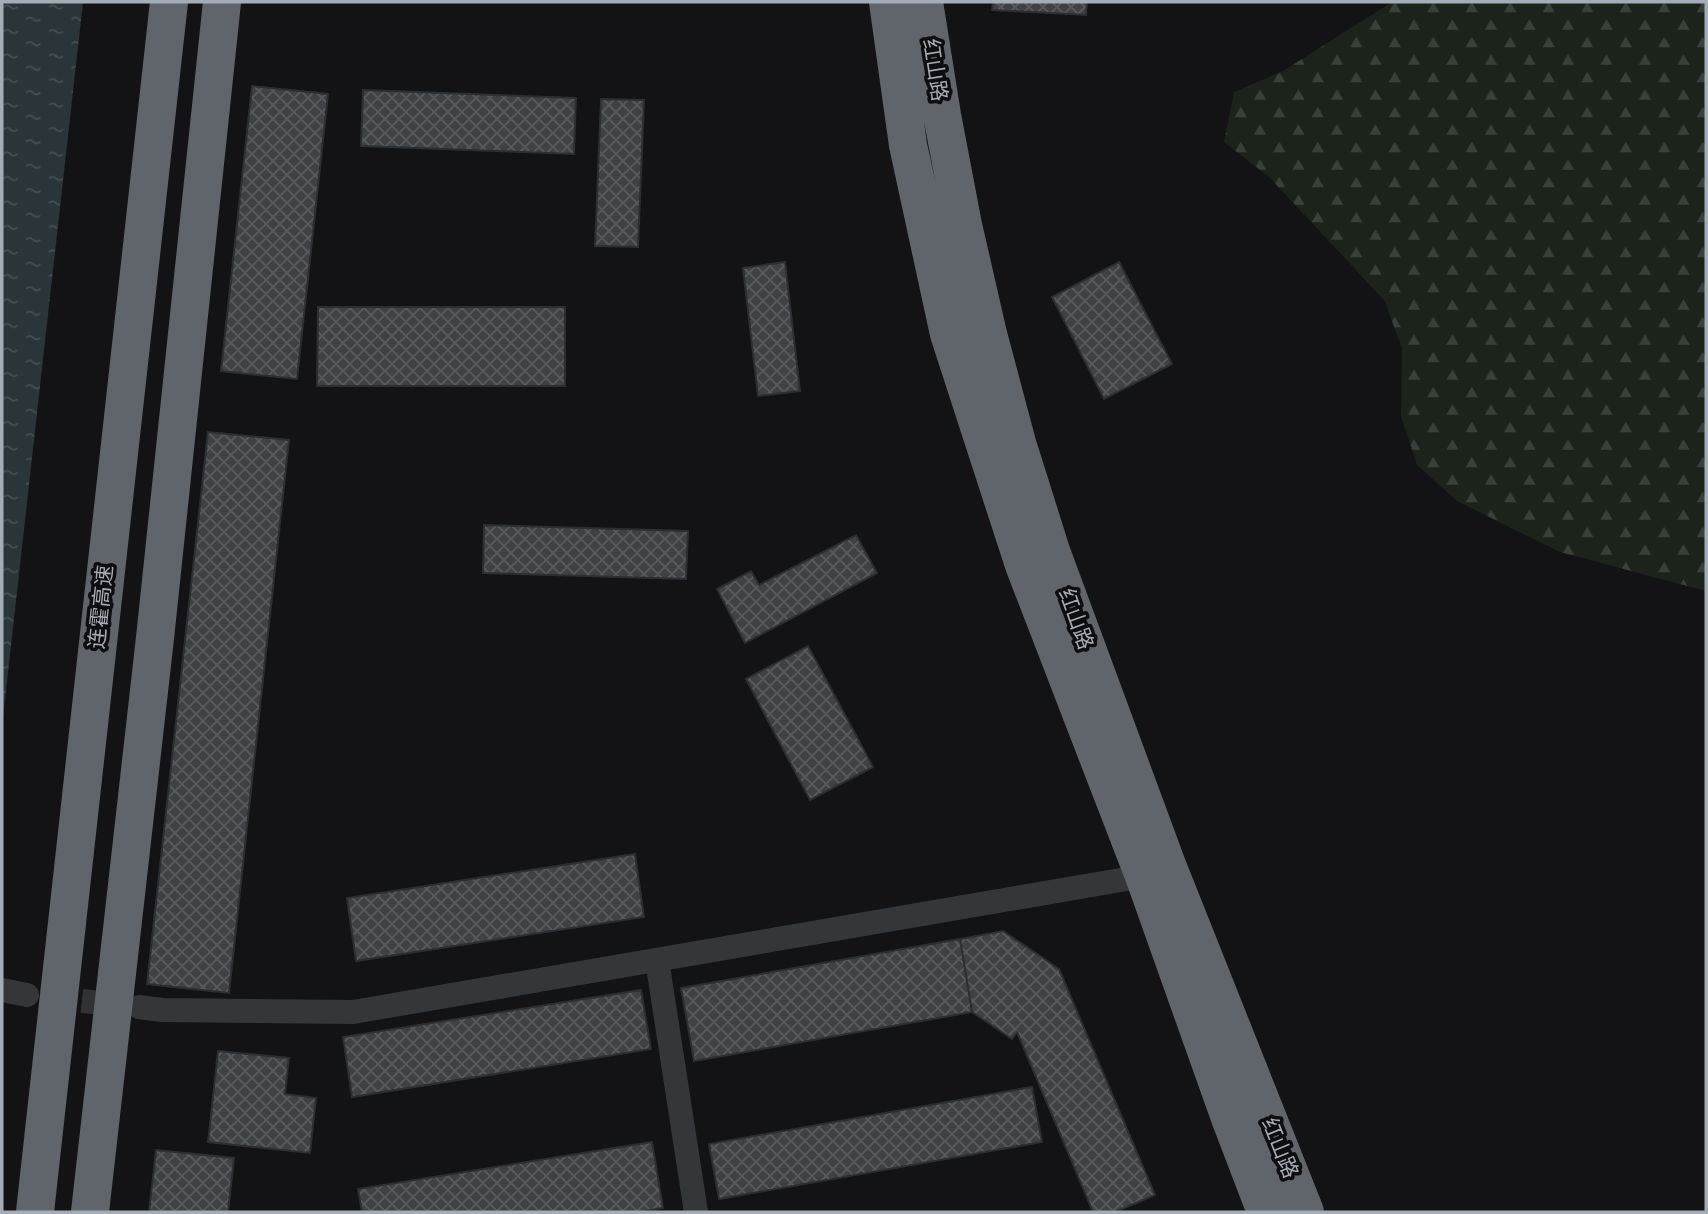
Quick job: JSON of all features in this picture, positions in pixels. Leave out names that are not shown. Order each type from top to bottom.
[{"type":"highway","name":"连霍高速","points":[[35,1212],[169,2]]},
{"type":"highway","points":[[90,1212],[155,638],[222,2]]},
{"type":"highway","name":"红山路","points":[[888,2],[908,145],[949,334],[1024,565],[1144,876],[1266,1212]]},
{"type":"highway","name":"红山路","points":[[924,2],[963,225],[1017,443],[1043,527],[1167,865],[1305,1212]]},
{"type":"street","points":[[139,1007],[162,1010],[354,1012],[1144,876]]},
{"type":"street","points":[[657,960],[696,1212]]},
{"type":"street","points":[[2,990],[27,995]]},
{"type":"green space","points":[[1392,2],[1706,2],[1706,591],[1560,552],[1457,501],[1417,465],[1401,416],[1402,348],[1384,300],[1269,177],[1224,142],[1234,92],[1283,71]]},
{"type":"water","points":[[2,2],[83,2],[2,726]]},
{"type":"building","points":[[993,2],[1087,2],[1086,15],[992,10]]},
{"type":"building","points":[[252,86],[328,94],[297,379],[221,371]]},
{"type":"building","points":[[363,90],[576,98],[574,154],[361,146]]},
{"type":"building","points":[[601,99],[644,100],[638,247],[595,246]]},
{"type":"building","points":[[785,262],[800,391],[758,396],[743,268]]},
{"type":"building","points":[[1119,262],[1172,364],[1104,399],[1052,297]]},
{"type":"building","points":[[318,307],[565,307],[565,386],[317,386]]},
{"type":"building","points":[[208,432],[289,440],[229,993],[147,984]]},
{"type":"building","points":[[484,525],[688,531],[686,579],[483,573]]},
{"type":"building","points":[[856,535],[877,573],[745,643],[717,589],[751,571],[759,585]]},
{"type":"building","points":[[808,646],[873,767],[810,800],[746,679]]},
{"type":"building","points":[[635,854],[644,917],[356,961],[347,898]]},
{"type":"building","points":[[1003,931],[1059,969],[1155,1195],[1115,1212],[1093,1212],[1017,1032],[1012,1039],[972,1012],[960,939]]},
{"type":"building","points":[[960,939],[972,1012],[694,1061],[681,988]]},
{"type":"building","points":[[641,990],[651,1049],[352,1097],[343,1037]]},
{"type":"building","points":[[218,1051],[289,1058],[285,1094],[316,1098],[310,1153],[208,1142]]},
{"type":"building","points":[[1032,1087],[1042,1142],[719,1199],[709,1144]]},
{"type":"building","points":[[652,1142],[663,1208],[639,1212],[362,1212],[358,1189]]},
{"type":"building","points":[[156,1150],[234,1158],[228,1212],[149,1212]]},
{"type":"tunnel","points":[[46,997],[128,1006]]}]
